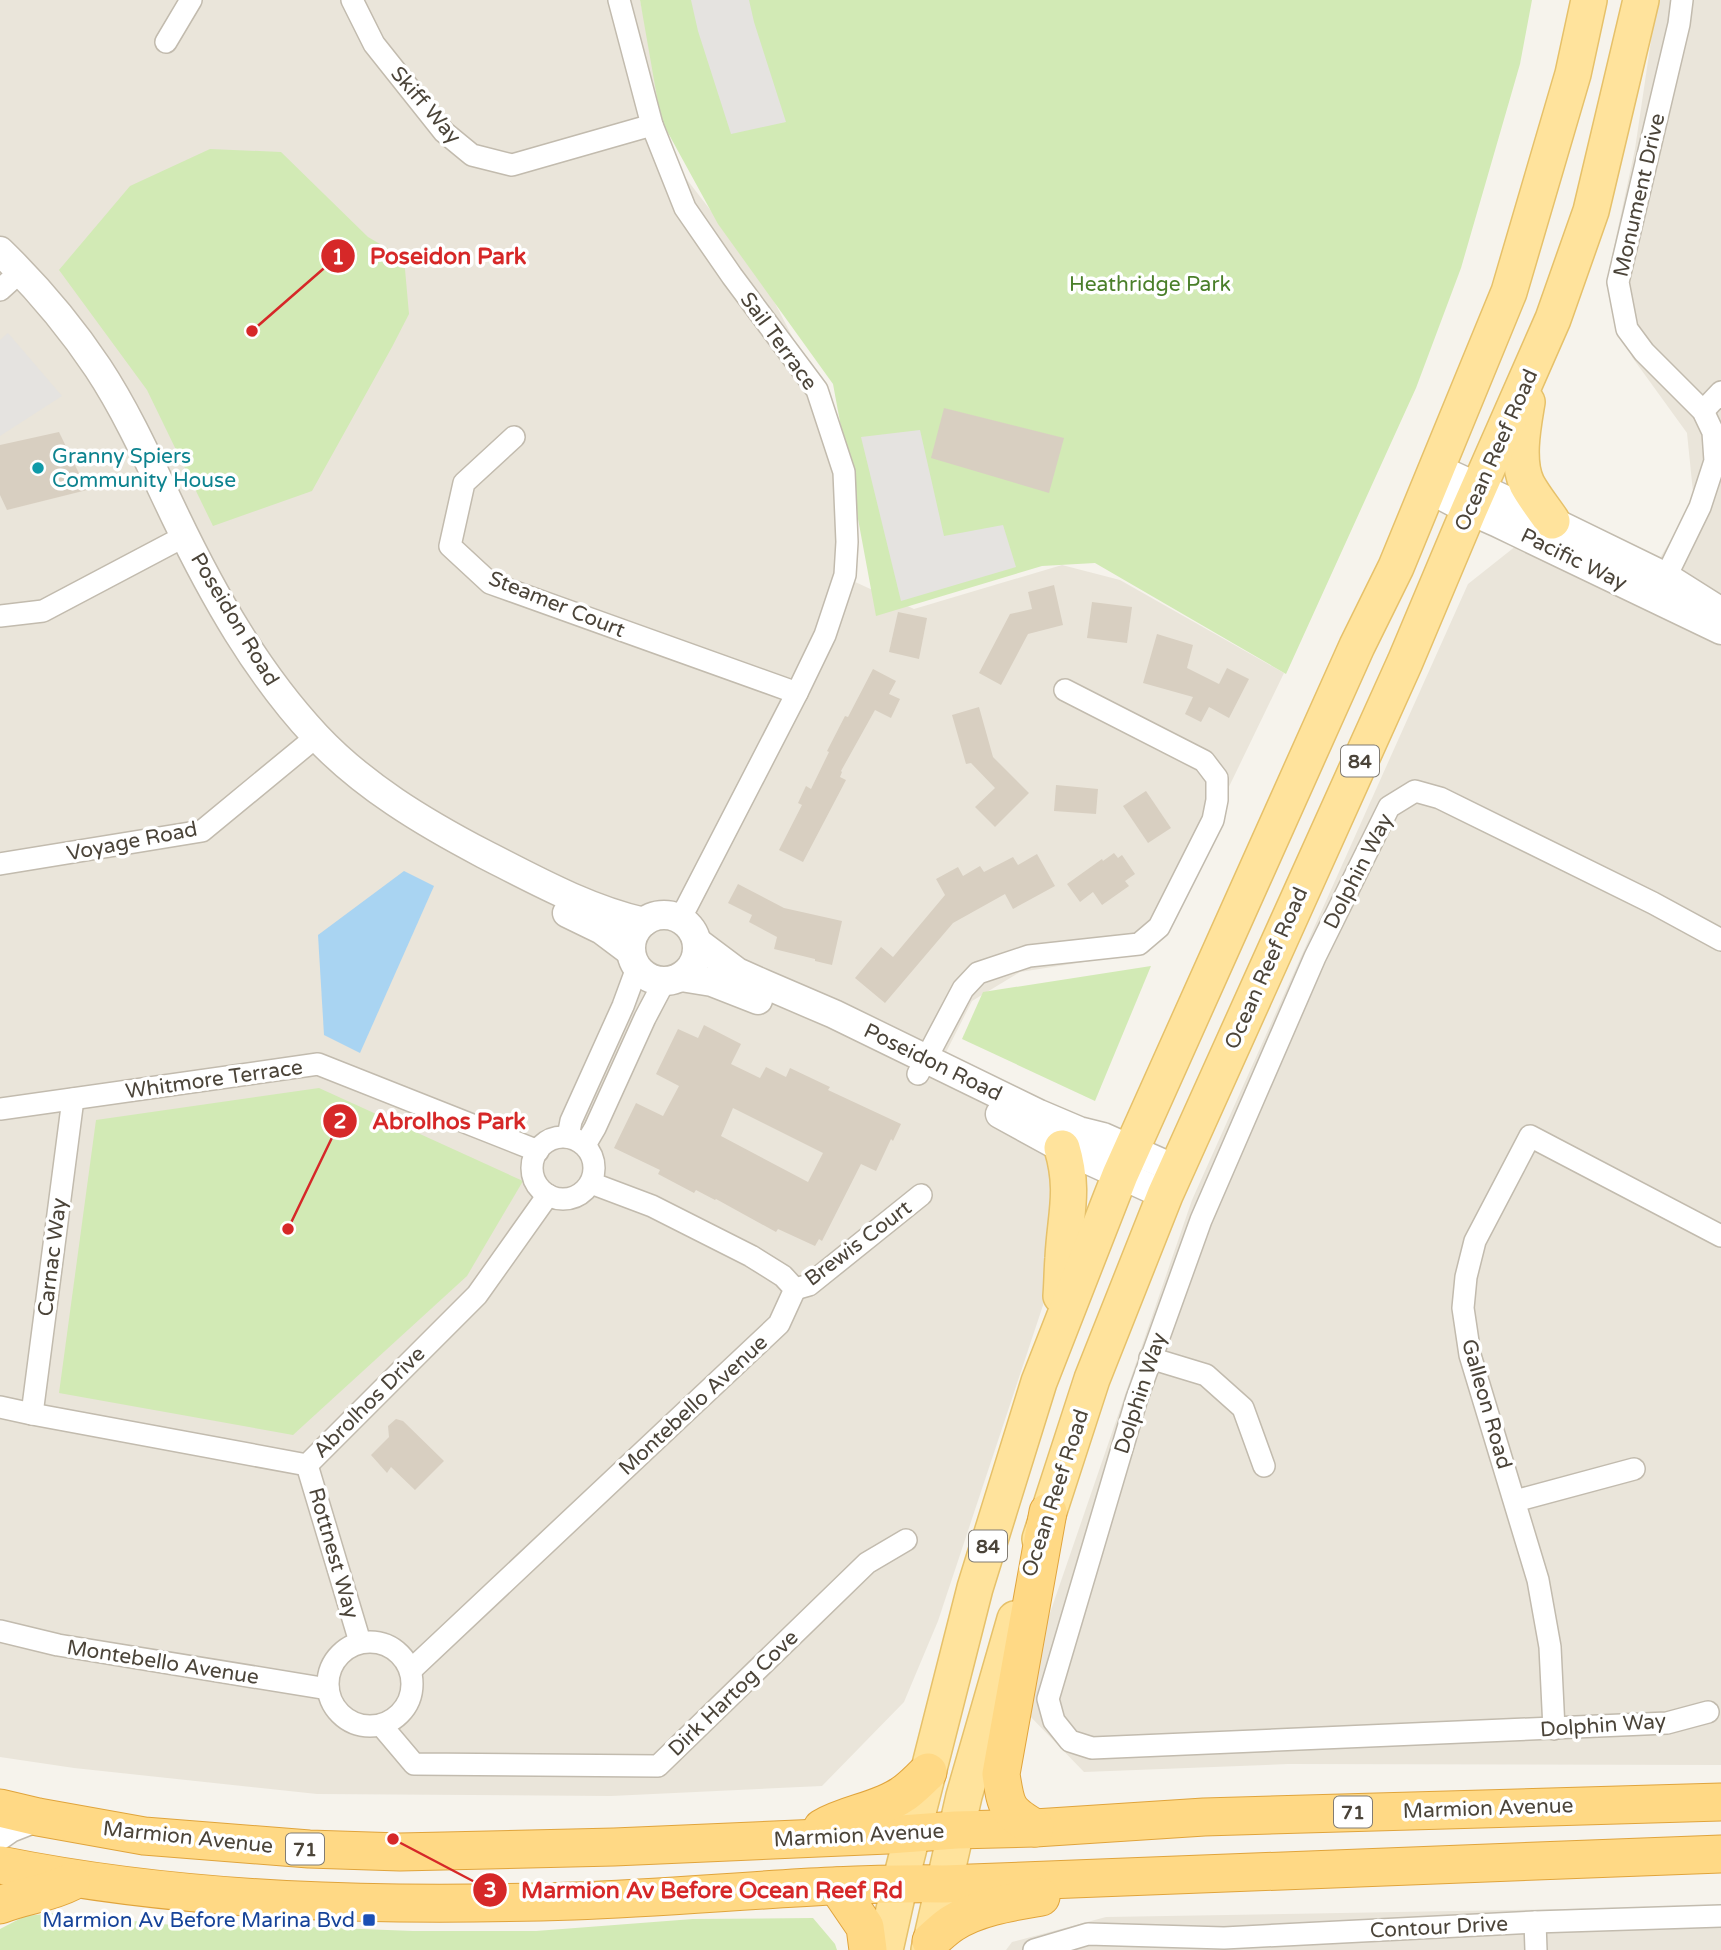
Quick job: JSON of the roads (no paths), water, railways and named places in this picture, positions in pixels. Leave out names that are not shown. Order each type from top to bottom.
[{"type":"highway","points":[[1035,1828],[1013,1815],[1005,1797],[1001,1774],[1048,1512]]},
{"type":"highway","points":[[806,1838],[833,1821],[874,1808],[903,1794],[928,1772]]},
{"type":"highway","name":"Marmion Avenue","points":[[0,1808],[157,1837],[309,1849],[380,1851],[614,1847],[956,1829],[1035,1828],[1204,1817],[1721,1802]]},
{"type":"highway","points":[[0,1866],[75,1880],[210,1895],[407,1904],[575,1901],[900,1883],[944,1884],[1721,1854]]},
{"type":"highway","points":[[930,1945],[953,1923],[1006,1903],[1074,1894],[1208,1894],[1265,1872]]},
{"type":"highway","points":[[0,1905],[56,1890],[75,1880]]},
{"type":"highway","points":[[837,1886],[865,1927],[868,1950]]},
{"type":"main road","name":"84","points":[[913,1833],[975,1588],[1039,1382],[1125,1162],[1351,659],[1396,567],[1509,292],[1573,74],[1588,0]]},
{"type":"main road","name":"Ocean Reef Road","points":[[930,1945],[964,1796],[1048,1512],[1091,1379],[1170,1182],[1399,674],[1553,319],[1591,211],[1641,0]]},
{"type":"main road","points":[[1534,361],[1522,433],[1524,473],[1527,483],[1552,521]]},
{"type":"main road","points":[[1061,1324],[1063,1256],[1070,1197],[1068,1167],[1062,1148]]},
{"type":"main road","points":[[885,1950],[913,1833]]},
{"type":"street","points":[[166,43],[191,0]]},
{"type":"street","name":"Skiff Way","points":[[352,0],[374,44],[444,132],[472,155],[512,165],[652,125]]},
{"type":"street","name":"Sail Terrace","points":[[620,0],[652,125],[685,208],[817,390],[844,472],[847,542],[845,575],[825,635],[679,919]]},
{"type":"street","name":"Monument Drive","points":[[1660,588],[1700,507],[1716,461],[1713,432],[1703,411],[1644,352],[1627,329],[1618,282],[1679,24],[1682,0]]},
{"type":"street","name":"Poseidon Road","points":[[0,251],[7,280],[40,316],[95,396],[179,539],[219,634],[280,721],[405,810],[455,839],[593,907],[644,922]]},
{"type":"street","points":[[1703,411],[1721,392]]},
{"type":"street","name":"Steamer Court","points":[[513,438],[464,483],[450,546],[490,583],[797,693]]},
{"type":"street","name":"Pacific Way","points":[[1432,478],[1474,499],[1552,521],[1660,588],[1721,630]]},
{"type":"street","name":"Pacific Way","points":[[1474,499],[1508,528],[1660,588],[1700,600],[1721,611]]},
{"type":"street","points":[[0,616],[43,611],[179,539]]},
{"type":"street","points":[[922,1067],[964,989],[978,973],[1029,956],[1139,944],[1159,927],[1213,820],[1217,778],[1204,761],[1065,690]]},
{"type":"street","name":"Poseidon Road","points":[[310,742],[350,791],[396,825],[432,848],[602,930],[634,959]]},
{"type":"street","name":"Voyage Road","points":[[0,864],[202,831],[310,742]]},
{"type":"street","name":"Dolphin Way","points":[[1708,1712],[1667,1723],[1093,1748],[1070,1741],[1054,1721],[1048,1699],[1150,1358],[1201,1220],[1315,957],[1389,807],[1415,791],[1440,798],[1653,903],[1721,940]]},
{"type":"street","points":[[644,922],[633,934],[634,959],[623,1006],[571,1121],[576,1141],[592,1156],[594,1165],[591,1182],[583,1192],[572,1198],[560,1199],[548,1195],[537,1185],[533,1176],[533,1160],[538,1151],[553,1139],[576,1141],[595,1128],[645,1018],[672,980],[691,968],[696,956],[696,942],[691,928],[679,919],[661,915],[644,922]]},
{"type":"street","name":"Poseidon Road","points":[[696,942],[737,971],[834,1014],[1005,1117],[1062,1148],[1125,1162],[1170,1182]]},
{"type":"street","points":[[634,959],[646,977],[672,980]]},
{"type":"street","name":"Poseidon Road","points":[[672,980],[712,982],[732,989],[819,1027],[1079,1131],[1103,1137],[1125,1162]]},
{"type":"street","name":"Whitmore Terrace","points":[[0,1109],[318,1064],[538,1151]]},
{"type":"street","name":"Carnac Way","points":[[32,1414],[73,1099]]},
{"type":"street","name":"Galleon Road","points":[[1554,1729],[1550,1647],[1538,1580],[1470,1355],[1463,1308],[1466,1277],[1475,1241],[1530,1136],[1721,1236]]},
{"type":"street","points":[[591,1182],[652,1206],[751,1256],[783,1276],[795,1289]]},
{"type":"street","name":"Abrolhos Drive","points":[[0,1407],[307,1465],[477,1295],[548,1195]]},
{"type":"street","name":"Brewis Court","points":[[795,1289],[808,1285],[922,1195]]},
{"type":"street","name":"Montebello Avenue","points":[[411,1670],[779,1324],[795,1289]]},
{"type":"street","points":[[1150,1358],[1206,1375],[1243,1408],[1264,1466]]},
{"type":"street","name":"Rottnest Way","points":[[307,1465],[360,1642]]},
{"type":"street","points":[[1515,1500],[1634,1469]]},
{"type":"street","name":"Dirk Hartog Cove","points":[[381,1725],[414,1764],[658,1766],[867,1563],[906,1539]]},
{"type":"street","name":"Montebello Avenue","points":[[0,1631],[58,1645],[328,1689]]},
{"type":"street","points":[[375,1641],[389,1645],[401,1654],[411,1670],[413,1685],[410,1699],[402,1712],[381,1725],[366,1726],[352,1722],[340,1714],[331,1701],[328,1674],[334,1661],[344,1650],[360,1642],[375,1641]]},
{"type":"street","points":[[0,1835],[38,1817]]},
{"type":"street","name":"Contour Drive","points":[[1034,1950],[1088,1934],[1225,1944],[1535,1922],[1721,1916]]},
{"type":"street","points":[[1535,1922],[1536,1950]]},
{"type":"water","points":[[404,871],[434,886],[360,1053],[324,1035],[318,935]]},
{"type":"place","name":"Poseidon Park","points":[[252,331]]},
{"type":"place","name":"Granny Spiers Community House","points":[[38,468]]},
{"type":"place","name":"Abrolhos Park","points":[[288,1229]]},
{"type":"place","name":"Marmion Av Before Ocean Reef Rd","points":[[393,1839]]},
{"type":"place","name":"Marmion Av Before Marina Bvd","points":[[369,1920]]},
{"type":"park label","name":"Heathridge Park","points":[[1150,284]]}]
